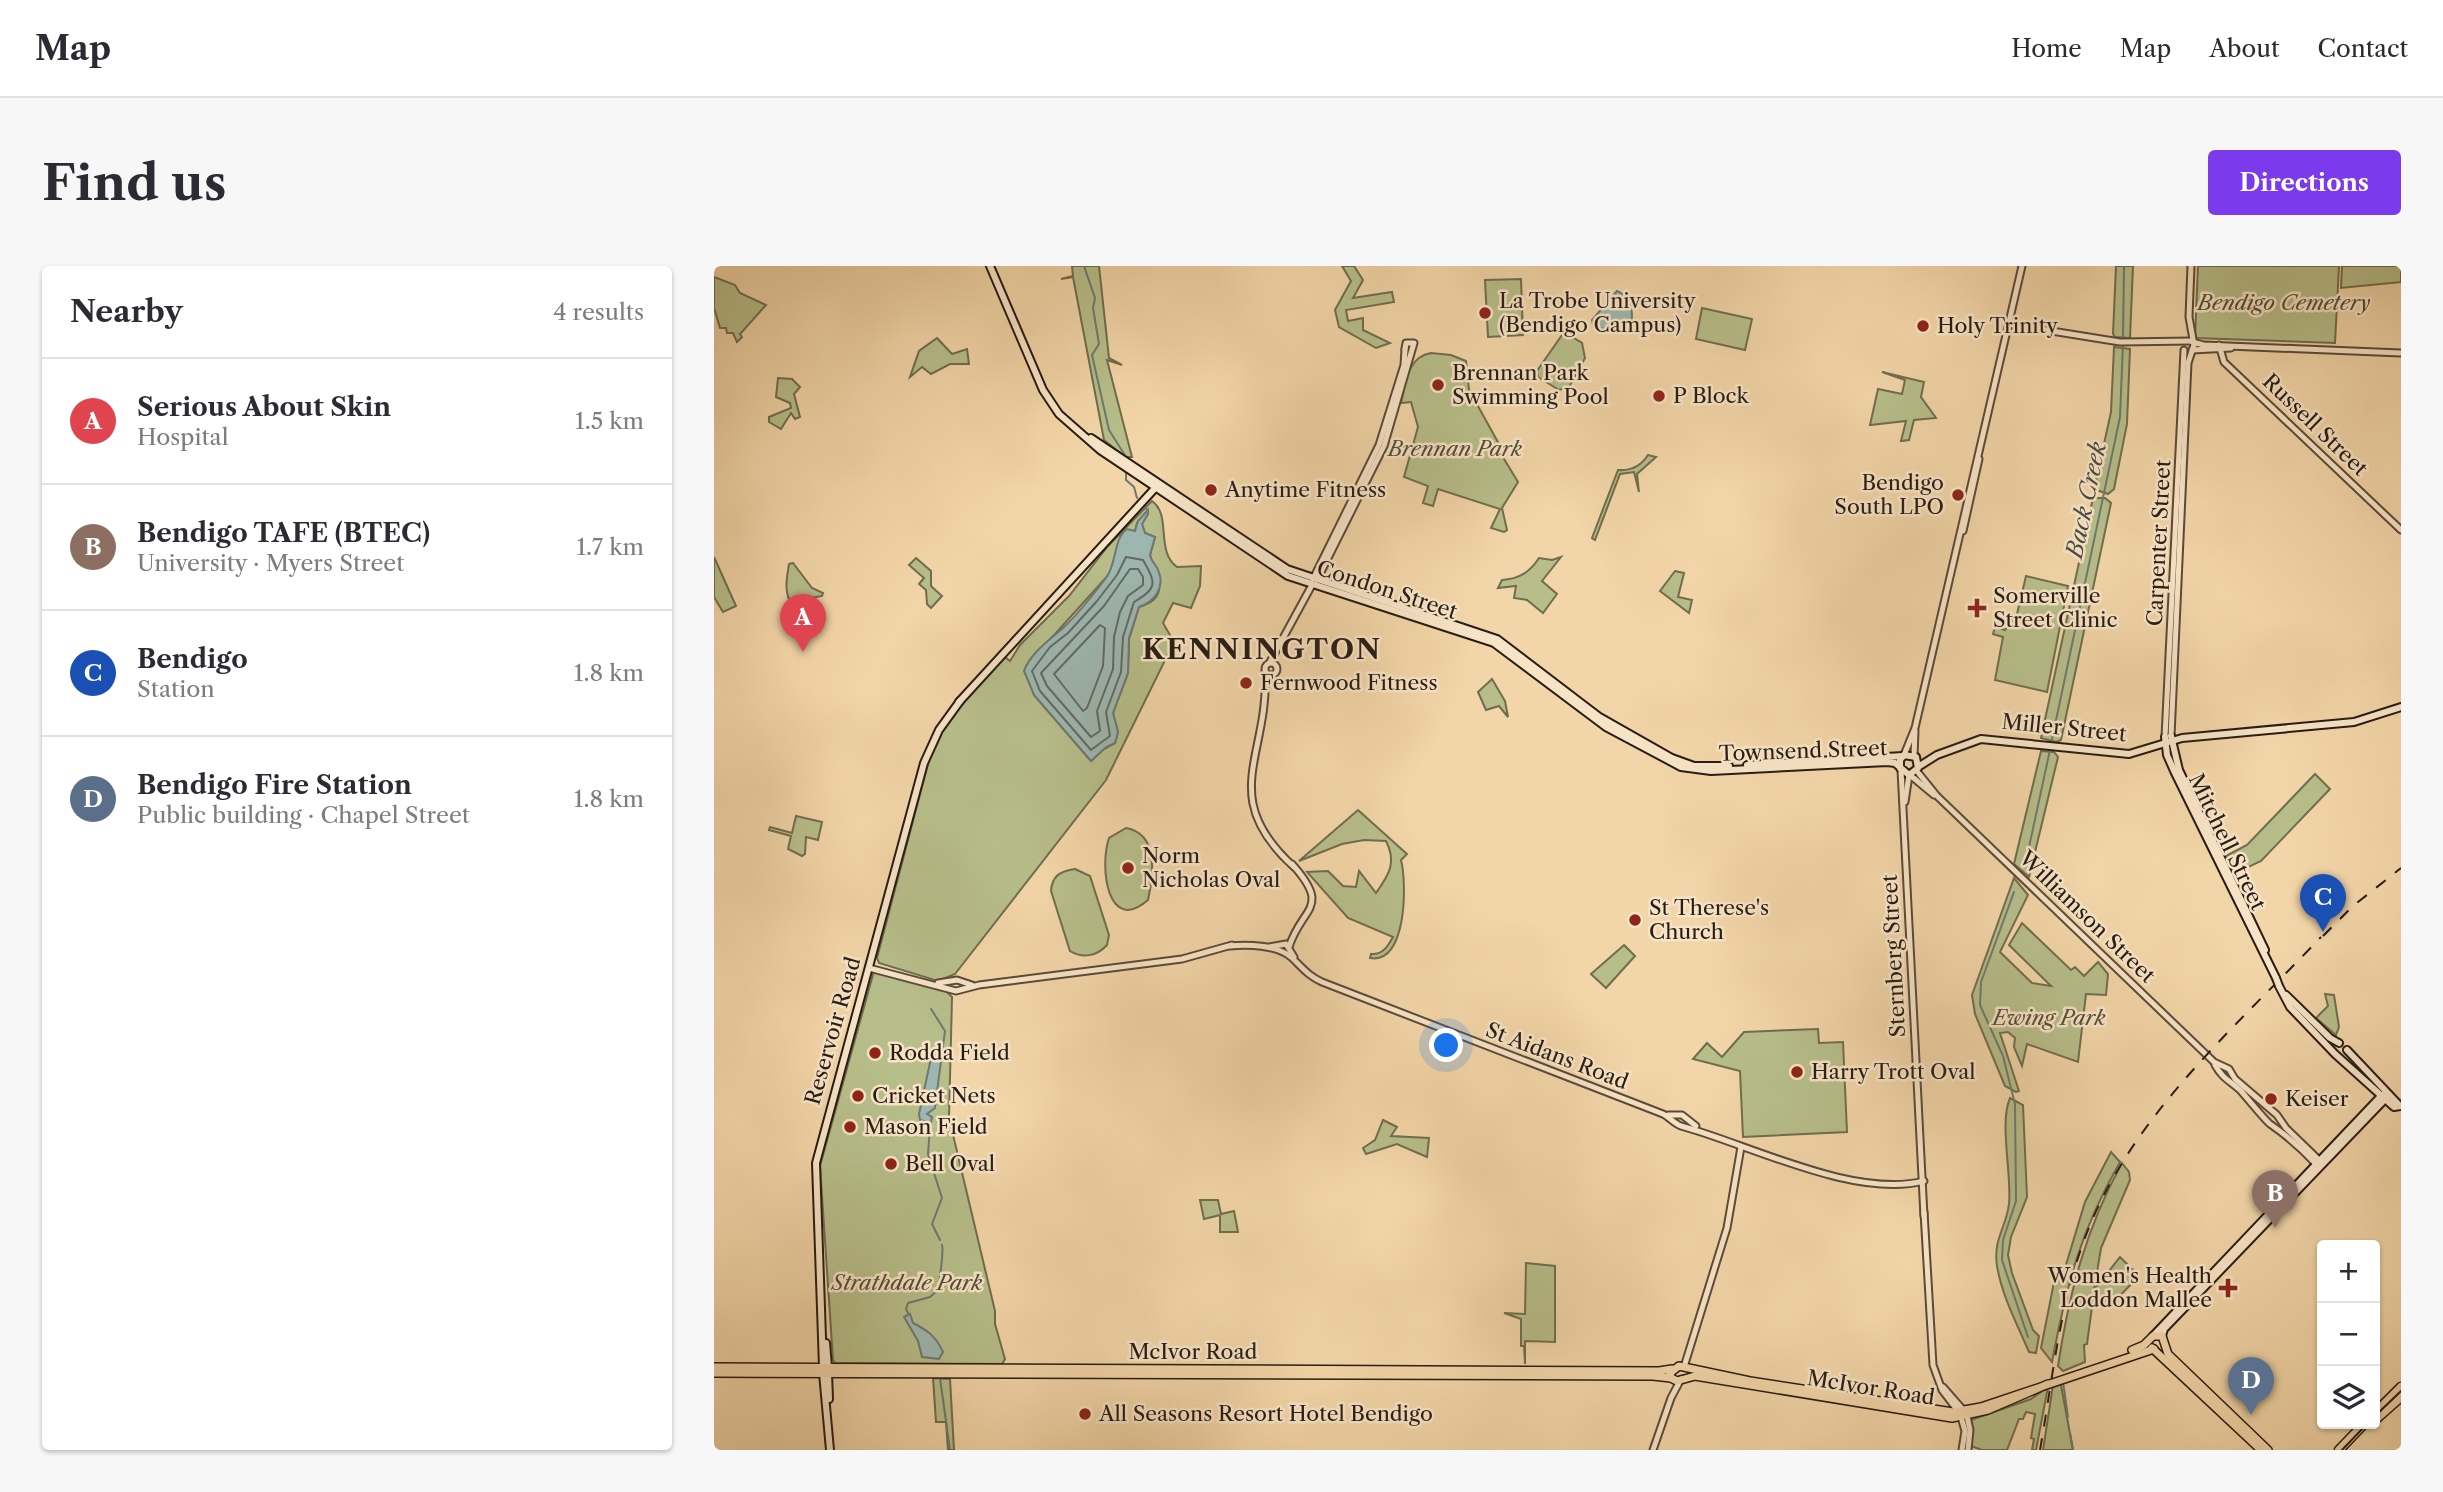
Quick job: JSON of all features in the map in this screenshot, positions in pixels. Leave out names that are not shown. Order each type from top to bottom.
[{"type":"highway","points":[[2385,1407],[2401,1387]]},
{"type":"highway","points":[[2385,1407],[2401,1397]]},
{"type":"highway","points":[[2339,1450],[2359,1429]]},
{"type":"highway","points":[[2346,1450],[2366,1429]]},
{"type":"main road","name":"Condon Street","points":[[990,266],[1043,390],[1067,421],[1283,573],[1325,583],[1455,627]]},
{"type":"main road","name":"Reservoir Road","points":[[830,1450],[816,1164],[924,763],[939,730],[960,701],[1158,487]]},
{"type":"main road","name":"Condon Street","points":[[1314,581],[1381,606],[1503,642],[1582,707],[1619,731],[1681,767],[1708,769]]},
{"type":"main road","points":[[1368,597],[1381,606]]},
{"type":"main road","points":[[2168,739],[2357,722],[2401,707]]},
{"type":"main road","name":"Condon Street","points":[[1619,731],[1681,762],[1708,769]]},
{"type":"main road","name":"Miller Street","points":[[1910,775],[1937,755],[1984,738],[2122,754],[2151,748],[2168,739]]},
{"type":"main road","name":"Mitchell Street","points":[[2168,739],[2167,755],[2290,1007],[2335,1053],[2398,1104]]},
{"type":"main road","name":"Mitchell Street","points":[[2168,739],[2179,770],[2247,918]]},
{"type":"main road","points":[[2151,748],[2162,749],[2167,755]]},
{"type":"main road","name":"Miller Street","points":[[1915,757],[1937,755]]},
{"type":"main road","points":[[1903,756],[1900,769],[1910,775]]},
{"type":"main road","points":[[1915,757],[1917,768]]},
{"type":"main road","name":"Townsend Street","points":[[1708,769],[1915,757]]},
{"type":"main road","name":"Townsend Street","points":[[1708,769],[1887,762],[1900,769]]},
{"type":"main road","name":"Mitchell Street","points":[[2281,989],[2329,1037],[2347,1050],[2386,1096]]},
{"type":"main road","points":[[2335,1053],[2339,1043]]},
{"type":"main road","points":[[2335,1053],[2347,1050]]},
{"type":"main road","points":[[2151,1338],[2386,1096]]},
{"type":"main road","points":[[2230,1257],[2164,1329],[2163,1340],[2169,1355],[2259,1446],[2268,1450]]},
{"type":"main road","points":[[2151,1338],[2163,1340]]},
{"type":"main road","points":[[2151,1338],[2154,1349],[2219,1406]]},
{"type":"main road","name":"McIvor Road","points":[[1015,1371],[1659,1371],[1673,1368],[1963,1414],[2140,1348],[2151,1338]]},
{"type":"main road","name":"McIvor Road","points":[[2061,1379],[2154,1349],[2163,1340]]},
{"type":"main road","name":"McIvor Road","points":[[714,1367],[1653,1376],[1671,1379],[1693,1376],[1921,1414],[1963,1414],[2024,1396],[2048,1384]]},
{"type":"main road","points":[[1671,1379],[1673,1368]]},
{"type":"main road","points":[[1682,1379],[1684,1369]]},
{"type":"main road","name":"McIvor Road","points":[[714,1373],[826,1370]]},
{"type":"main road","points":[[1845,1396],[1860,1404]]},
{"type":"main road","points":[[1905,1406],[1921,1414]]},
{"type":"street","points":[[1915,757],[1916,728],[2021,266]]},
{"type":"street","name":"Carpenter Street","points":[[2168,739],[2191,266]]},
{"type":"street","points":[[2008,324],[2123,342],[2401,353]]},
{"type":"street","points":[[1294,867],[1266,839],[1252,804],[1265,665],[1282,646],[1378,448],[1404,365],[1406,343],[1413,343],[1413,352],[1382,450],[1314,581]]},
{"type":"street","name":"Russell Street","points":[[2221,347],[2236,372],[2401,530]]},
{"type":"street","points":[[1324,566],[1325,583]]},
{"type":"street","points":[[1264,692],[1277,667],[1282,646]]},
{"type":"street","points":[[1270,662],[1277,667]]},
{"type":"street","points":[[1265,671],[1273,675]]},
{"type":"street","points":[[1903,756],[1916,728]]},
{"type":"street","name":"Williamson Street","points":[[1917,768],[1937,796]]},
{"type":"street","name":"Sternberg Street","points":[[1900,769],[1931,1353],[1937,1379],[1944,1394],[1963,1414]]},
{"type":"street","points":[[1253,771],[1255,801],[1266,839]]},
{"type":"street","name":"Williamson Street","points":[[1910,775],[1937,796],[2222,1070]]},
{"type":"street","name":"Sternberg Street","points":[[1904,816],[1905,785],[1910,775]]},
{"type":"street","points":[[870,966],[961,990],[979,985],[1172,960],[1246,942],[1284,949],[1310,911],[1312,897],[1308,884],[1262,825]]},
{"type":"street","name":"St Aidans Road","points":[[1284,949],[1322,982],[1676,1119]]},
{"type":"street","points":[[929,982],[953,981],[979,985]]},
{"type":"street","points":[[953,981],[953,990]]},
{"type":"street","points":[[961,990],[962,982]]},
{"type":"street","points":[[2222,1070],[2231,1073],[2273,1113],[2319,1164]]},
{"type":"street","points":[[2222,1070],[2226,1080],[2319,1164]]},
{"type":"street","points":[[2226,1080],[2231,1073]]},
{"type":"street","name":"Mitchell Street","points":[[2398,1104],[2401,1114]]},
{"type":"street","points":[[2267,1118],[2273,1113]]},
{"type":"street","points":[[2273,1124],[2278,1118]]},
{"type":"street","points":[[1676,1119],[1685,1122]]},
{"type":"street","points":[[1676,1119],[1773,1157],[1863,1183],[1923,1180]]},
{"type":"street","points":[[1684,1369],[1690,1342],[1726,1234],[1740,1145]]},
{"type":"street","points":[[1673,1368],[1690,1342]]},
{"type":"street","points":[[1671,1379],[1671,1398]]},
{"type":"street","points":[[1653,1450],[1671,1398],[1682,1379]]},
{"type":"street","points":[[1937,1379],[1956,1401],[1970,1430],[1965,1450]]},
{"type":"street","points":[[1956,1401],[1977,1408]]},
{"type":"green space","points":[[1072,266],[1099,266],[1109,358],[1122,365],[1107,360],[1132,457],[1125,457],[1104,440],[1073,277],[1061,279],[1073,276]]},
{"type":"green space","points":[[1342,266],[1354,266],[1363,280],[1353,298],[1392,292],[1394,302],[1346,310],[1348,321],[1363,318],[1363,330],[1390,343],[1376,348],[1339,327],[1335,310],[1351,281]]},
{"type":"green space","points":[[2116,266],[2133,266],[2130,338],[2115,337],[2113,334]]},
{"type":"green space","name":"Bendigo Cemetery","points":[[2198,266],[2339,266],[2335,343],[2195,338]]},
{"type":"green space","points":[[2342,266],[2401,266],[2401,282],[2341,288]]},
{"type":"green space","points":[[714,277],[735,285],[740,293],[766,305],[740,334],[742,337],[737,342],[733,333],[727,333],[726,328],[720,328],[714,308]]},
{"type":"green space","points":[[1521,279],[1523,335],[1488,337],[1485,280]]},
{"type":"green space","points":[[1702,308],[1752,319],[1745,350],[1696,339]]},
{"type":"green space","points":[[1564,332],[1582,343],[1585,358],[1569,387],[1559,390],[1538,377],[1537,371]]},
{"type":"green space","points":[[937,338],[952,354],[967,349],[969,364],[950,364],[931,374],[922,367],[910,377],[919,351]]},
{"type":"green space","points":[[2114,347],[2130,349],[2127,424],[2114,489],[2108,494],[2094,489],[2111,412]]},
{"type":"green space","name":"Brennan Park","points":[[1423,355],[1451,355],[1466,361],[1469,390],[1499,444],[1498,449],[1518,482],[1502,508],[1507,530],[1504,532],[1491,528],[1500,509],[1438,489],[1433,506],[1423,503],[1428,486],[1404,477],[1418,427],[1411,402],[1401,403],[1406,379],[1412,365]]},
{"type":"green space","points":[[1882,372],[1924,382],[1921,397],[1936,418],[1914,420],[1909,440],[1901,441],[1906,421],[1870,425],[1878,389],[1902,394],[1905,380]]},
{"type":"green space","points":[[778,378],[792,379],[800,387],[794,394],[800,417],[795,419],[791,413],[781,429],[769,422],[769,417],[791,408],[790,403],[776,397]]},
{"type":"green space","points":[[1648,455],[1656,457],[1637,474],[1639,492],[1634,472],[1620,474],[1595,540],[1592,538],[1618,470],[1635,467]]},
{"type":"green space","points":[[2093,498],[2105,498],[2111,503],[2061,740],[2056,742],[2041,738]]},
{"type":"green space","points":[[1152,501],[1161,515],[1170,560],[1177,567],[1201,566],[1200,586],[1191,608],[1173,603],[1163,623],[1174,642],[1106,780],[955,974],[938,981],[879,963],[877,958],[934,741],[954,711],[1005,657],[1010,661],[1020,645],[1069,596],[1108,546]],"holes":[[[1147,511],[1142,524],[1145,533],[1155,537],[1150,555],[1158,578],[1159,591],[1149,603],[1139,607],[1129,639],[1128,673],[1113,713],[1118,732],[1115,743],[1091,761],[1034,695],[1026,666],[1112,571],[1121,535],[1125,530],[1135,531],[1137,523]]]},
{"type":"green space","points":[[714,557],[736,606],[723,612],[714,597]]},
{"type":"green space","points":[[1561,557],[1542,581],[1557,594],[1543,613],[1527,600],[1514,598],[1516,586],[1498,588],[1502,580],[1524,574],[1539,558],[1552,560]]},
{"type":"green space","points":[[916,558],[931,571],[931,586],[942,596],[931,608],[927,604],[926,590],[919,584],[924,578],[909,565]]},
{"type":"green space","points":[[793,563],[812,588],[823,593],[822,596],[790,602],[787,578],[789,564]]},
{"type":"green space","points":[[1675,571],[1684,573],[1678,597],[1692,600],[1689,613],[1660,591]]},
{"type":"green space","points":[[2026,576],[2068,586],[2047,692],[1995,680],[2003,637],[1993,634],[1995,627],[2005,630],[2017,614]]},
{"type":"green space","points":[[1492,679],[1505,701],[1508,717],[1499,706],[1486,710],[1478,692]]},
{"type":"green space","points":[[2041,751],[2054,752],[2058,757],[2029,877],[2014,864]]},
{"type":"green space","points":[[2315,774],[2330,789],[2261,861],[2234,874],[2226,856],[2247,845]]},
{"type":"green space","points":[[1358,810],[1407,854],[1401,860],[1404,886],[1402,920],[1391,949],[1382,957],[1370,958],[1371,954],[1385,949],[1393,937],[1348,918],[1307,872],[1328,871],[1343,886],[1356,887],[1359,871],[1376,893],[1390,868],[1391,855],[1386,841],[1364,840],[1342,844],[1299,861]]},
{"type":"green space","points":[[796,816],[822,822],[818,840],[806,837],[805,854],[802,856],[788,849],[791,836],[769,830],[770,827],[792,833]]},
{"type":"green space","name":"Norm Nicholas Oval","points":[[1126,828],[1137,832],[1144,839],[1152,858],[1148,900],[1134,909],[1124,909],[1115,904],[1106,880],[1109,838]]},
{"type":"green space","points":[[1075,869],[1090,876],[1109,935],[1107,945],[1090,955],[1070,951],[1051,891],[1058,875]]},
{"type":"green space","name":"Ewing Park","points":[[2014,878],[2028,895],[2000,952],[2032,983],[2051,986],[2009,945],[2022,923],[2071,970],[2075,967],[2084,976],[2098,962],[2108,974],[2106,995],[2086,994],[2078,1062],[2027,1044],[2022,1066],[2014,1047],[2015,1038],[2008,1032],[2000,1033],[2019,1091],[2016,1092],[2005,1086],[1975,1014],[1972,995]]},
{"type":"green space","points":[[1624,945],[1635,956],[1606,988],[1591,974]]},
{"type":"green space","name":"Strathdale Park","points":[[874,971],[944,989],[952,997],[949,1118],[995,1311],[995,1324],[1005,1359],[1002,1364],[835,1363],[833,1360],[820,1166]]},
{"type":"green space","points":[[2325,994],[2334,995],[2339,1027],[2336,1035],[2316,1018],[2328,1006]]},
{"type":"green space","points":[[1818,1029],[1819,1043],[1843,1042],[1847,1132],[1743,1137],[1740,1071],[1693,1059],[1707,1043],[1722,1057],[1744,1032]]},
{"type":"green space","points":[[2010,1098],[2023,1105],[2027,1197],[2011,1237],[2008,1255],[2033,1330],[2039,1336],[2036,1353],[2029,1352],[2006,1299],[1996,1257],[2009,1204],[2006,1121]]},
{"type":"green space","points":[[1383,1120],[1397,1127],[1391,1136],[1429,1138],[1427,1157],[1397,1144],[1366,1154],[1363,1148],[1375,1140]]},
{"type":"green space","points":[[2111,1152],[2120,1162],[2085,1235],[2063,1307],[2052,1362],[2041,1348],[2055,1277],[2062,1278],[2085,1202]]},
{"type":"green space","points":[[2122,1163],[2129,1172],[2130,1180],[2101,1248],[2094,1290],[2120,1257],[2139,1276],[2111,1305],[2094,1292],[2087,1344],[2084,1345],[2085,1362],[2063,1371],[2058,1366],[2081,1262],[2098,1212]]},
{"type":"green space","points":[[1200,1200],[1218,1200],[1221,1214],[1234,1211],[1238,1232],[1220,1232],[1220,1215],[1204,1219]]},
{"type":"green space","points":[[1526,1263],[1555,1266],[1555,1342],[1525,1341],[1525,1364],[1524,1346],[1521,1346],[1521,1319],[1504,1313],[1525,1314]]},
{"type":"green space","points":[[933,1378],[950,1379],[954,1450],[948,1450],[946,1422],[936,1422]]},
{"type":"green space","points":[[2053,1385],[2061,1385],[2073,1450],[2043,1450]]},
{"type":"green space","points":[[2048,1387],[2036,1450],[2032,1450],[2034,1439],[2031,1438],[2035,1414],[2026,1412],[2023,1419],[2019,1419],[2007,1450],[1982,1450],[1971,1446],[1971,1420],[2031,1399]]},
{"type":"water","points":[[1617,291],[1625,297],[1630,306],[1630,326],[1620,330],[1594,328],[1592,320]]},
{"type":"water","points":[[1148,510],[1142,524],[1145,533],[1155,537],[1150,555],[1161,582],[1154,598],[1139,607],[1129,638],[1128,673],[1113,713],[1118,732],[1115,743],[1106,747],[1091,761],[1034,695],[1024,671],[1036,652],[1086,604],[1109,572],[1119,539],[1127,529],[1135,531],[1138,521]]},
{"type":"water","points":[[942,1053],[935,1108],[927,1114],[932,1117],[930,1127],[929,1122],[920,1120],[919,1114],[931,1058]]},
{"type":"water","points":[[910,1314],[913,1323],[938,1342],[943,1352],[939,1359],[922,1357],[918,1341],[904,1317]]},
{"type":"waterway","points":[[1084,266],[1095,298],[1093,308],[1099,344],[1092,355],[1109,430],[1126,457]]},
{"type":"waterway","name":"Back Creek","points":[[2123,338],[2124,266]]},
{"type":"waterway","name":"Back Creek","points":[[2051,744],[2120,417],[2123,344]]},
{"type":"waterway","points":[[1126,471],[1126,480],[1134,487],[1137,498]]},
{"type":"waterway","name":"Back Creek","points":[[2026,861],[2050,750]]},
{"type":"waterway","name":"Back Creek","points":[[2014,892],[1981,982],[1980,1005],[2003,1056],[2015,1104],[2016,1201],[2003,1240],[2002,1260],[2028,1337]]},
{"type":"waterway","points":[[931,1009],[945,1031],[942,1053]]},
{"type":"waterway","points":[[930,1127],[928,1154],[942,1198],[932,1224],[940,1240]]},
{"type":"waterway","points":[[908,1313],[908,1303],[930,1297],[938,1290],[942,1245]]},
{"type":"waterway","points":[[940,1378],[950,1450]]},
{"type":"waterway","name":"Back Creek","points":[[2063,1382],[2068,1417]]},
{"type":"waterway","name":"Back Creek","points":[[2070,1433],[2073,1450]]},
{"type":"tram line","points":[[2380,1411],[2401,1391]]},
{"type":"tram line","points":[[2342,1450],[2362,1429]]},
{"type":"railway","points":[[2323,936],[2353,906],[2401,868]]},
{"type":"railway","points":[[2040,1450],[2067,1296],[2082,1246],[2101,1200],[2125,1158],[2184,1080],[2321,937]]},
{"type":"place","name":"La Trobe University (Bendigo Campus)","points":[[1485,313]]},
{"type":"place","name":"Holy Trinity","points":[[1923,326]]},
{"type":"place","name":"Brennan Park Swimming Pool","points":[[1438,385]]},
{"type":"place","name":"P Block","points":[[1659,396]]},
{"type":"place","name":"Anytime Fitness","points":[[1211,490]]},
{"type":"place","name":"Bendigo South LPO","points":[[1958,495]]},
{"type":"place","name":"Somerville Street Clinic","points":[[1977,608]]},
{"type":"place","name":"Serious About Skin","points":[[803,652]]},
{"type":"place","name":"Fernwood Fitness","points":[[1246,683]]},
{"type":"place","name":"Norm Nicholas Oval","points":[[1128,868]]},
{"type":"place","name":"St Therese's Church","points":[[1635,920]]},
{"type":"place","name":"Bendigo","points":[[2323,932]]},
{"type":"place","name":"Rodda Field","points":[[875,1053]]},
{"type":"place","name":"Harry Trott Oval","points":[[1797,1072]]},
{"type":"place","name":"Cricket Nets","points":[[858,1096]]},
{"type":"place","name":"Keiser","points":[[2271,1099]]},
{"type":"place","name":"Mason Field","points":[[850,1127]]},
{"type":"place","name":"Bell Oval","points":[[891,1164]]},
{"type":"place","name":"Bendigo TAFE (BTEC)","points":[[2275,1228]]},
{"type":"place","name":"Women's Health Loddon Mallee","points":[[2228,1288]]},
{"type":"place","name":"All Seasons Resort Hotel Bendigo","points":[[1085,1414]]},
{"type":"place","name":"Bendigo Fire Station","points":[[2251,1415]]},
{"type":"district","name":"KENNINGTON","points":[[1262,649]]}]
